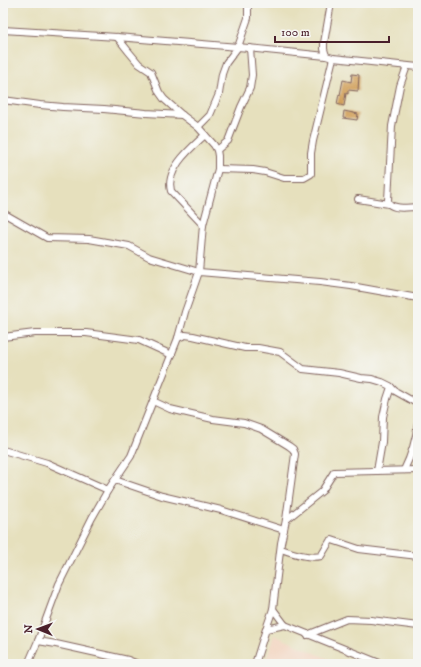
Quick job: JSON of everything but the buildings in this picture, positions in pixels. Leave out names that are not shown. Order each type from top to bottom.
[{"type":"street","points":[[198,127],[210,115],[219,94],[222,74],[226,63],[238,47],[248,18],[248,3]]},
{"type":"street","points":[[218,169],[259,171],[284,178],[304,178],[311,174],[312,141],[329,57],[324,49],[324,43],[331,3]]},
{"type":"street","points":[[3,30],[118,37],[250,48],[418,67]]},
{"type":"street","points":[[28,664],[59,584],[92,518],[108,490],[131,456],[167,365],[172,356],[199,272],[203,226],[218,169],[217,150],[214,145],[198,127],[164,99],[159,92],[151,72],[139,64],[118,37]]},
{"type":"street","points":[[217,150],[228,141],[250,88],[252,75],[250,48]]},
{"type":"street","points":[[389,204],[392,126],[400,86],[407,66]]},
{"type":"street","points":[[3,100],[63,107],[182,115]]},
{"type":"street","points":[[203,226],[171,191],[170,178],[185,153],[205,135]]},
{"type":"street","points":[[358,199],[389,204],[397,208],[418,207]]},
{"type":"street","points":[[3,213],[46,238],[89,239],[129,246],[149,257],[199,272],[320,282],[418,298]]},
{"type":"street","points":[[3,337],[35,333],[86,333],[139,340],[172,356]]},
{"type":"street","points":[[178,338],[185,335],[193,336],[245,348],[258,348],[280,352],[303,369],[339,373],[382,382],[418,404]]},
{"type":"street","points":[[377,471],[382,442],[383,417],[391,387]]},
{"type":"street","points":[[153,400],[170,409],[213,419],[244,423],[261,429],[289,446],[295,454],[273,609],[255,664]]},
{"type":"street","points":[[404,470],[410,458],[416,439],[418,423]]},
{"type":"street","points":[[3,450],[47,464],[108,490]]},
{"type":"street","points":[[286,520],[322,491],[334,472],[418,470]]},
{"type":"street","points":[[115,480],[162,496],[221,510],[284,530]]},
{"type":"street","points":[[281,549],[297,554],[321,556],[332,540],[359,549],[418,556]]},
{"type":"street","points":[[273,609],[285,625],[382,664]]},
{"type":"street","points":[[307,635],[347,619],[371,620],[418,626]]},
{"type":"street","points":[[266,629],[285,625]]},
{"type":"street","points":[[38,641],[114,656],[138,664]]},
{"type":"shaded area","points":[[274,635],[340,664],[265,664]]}]
